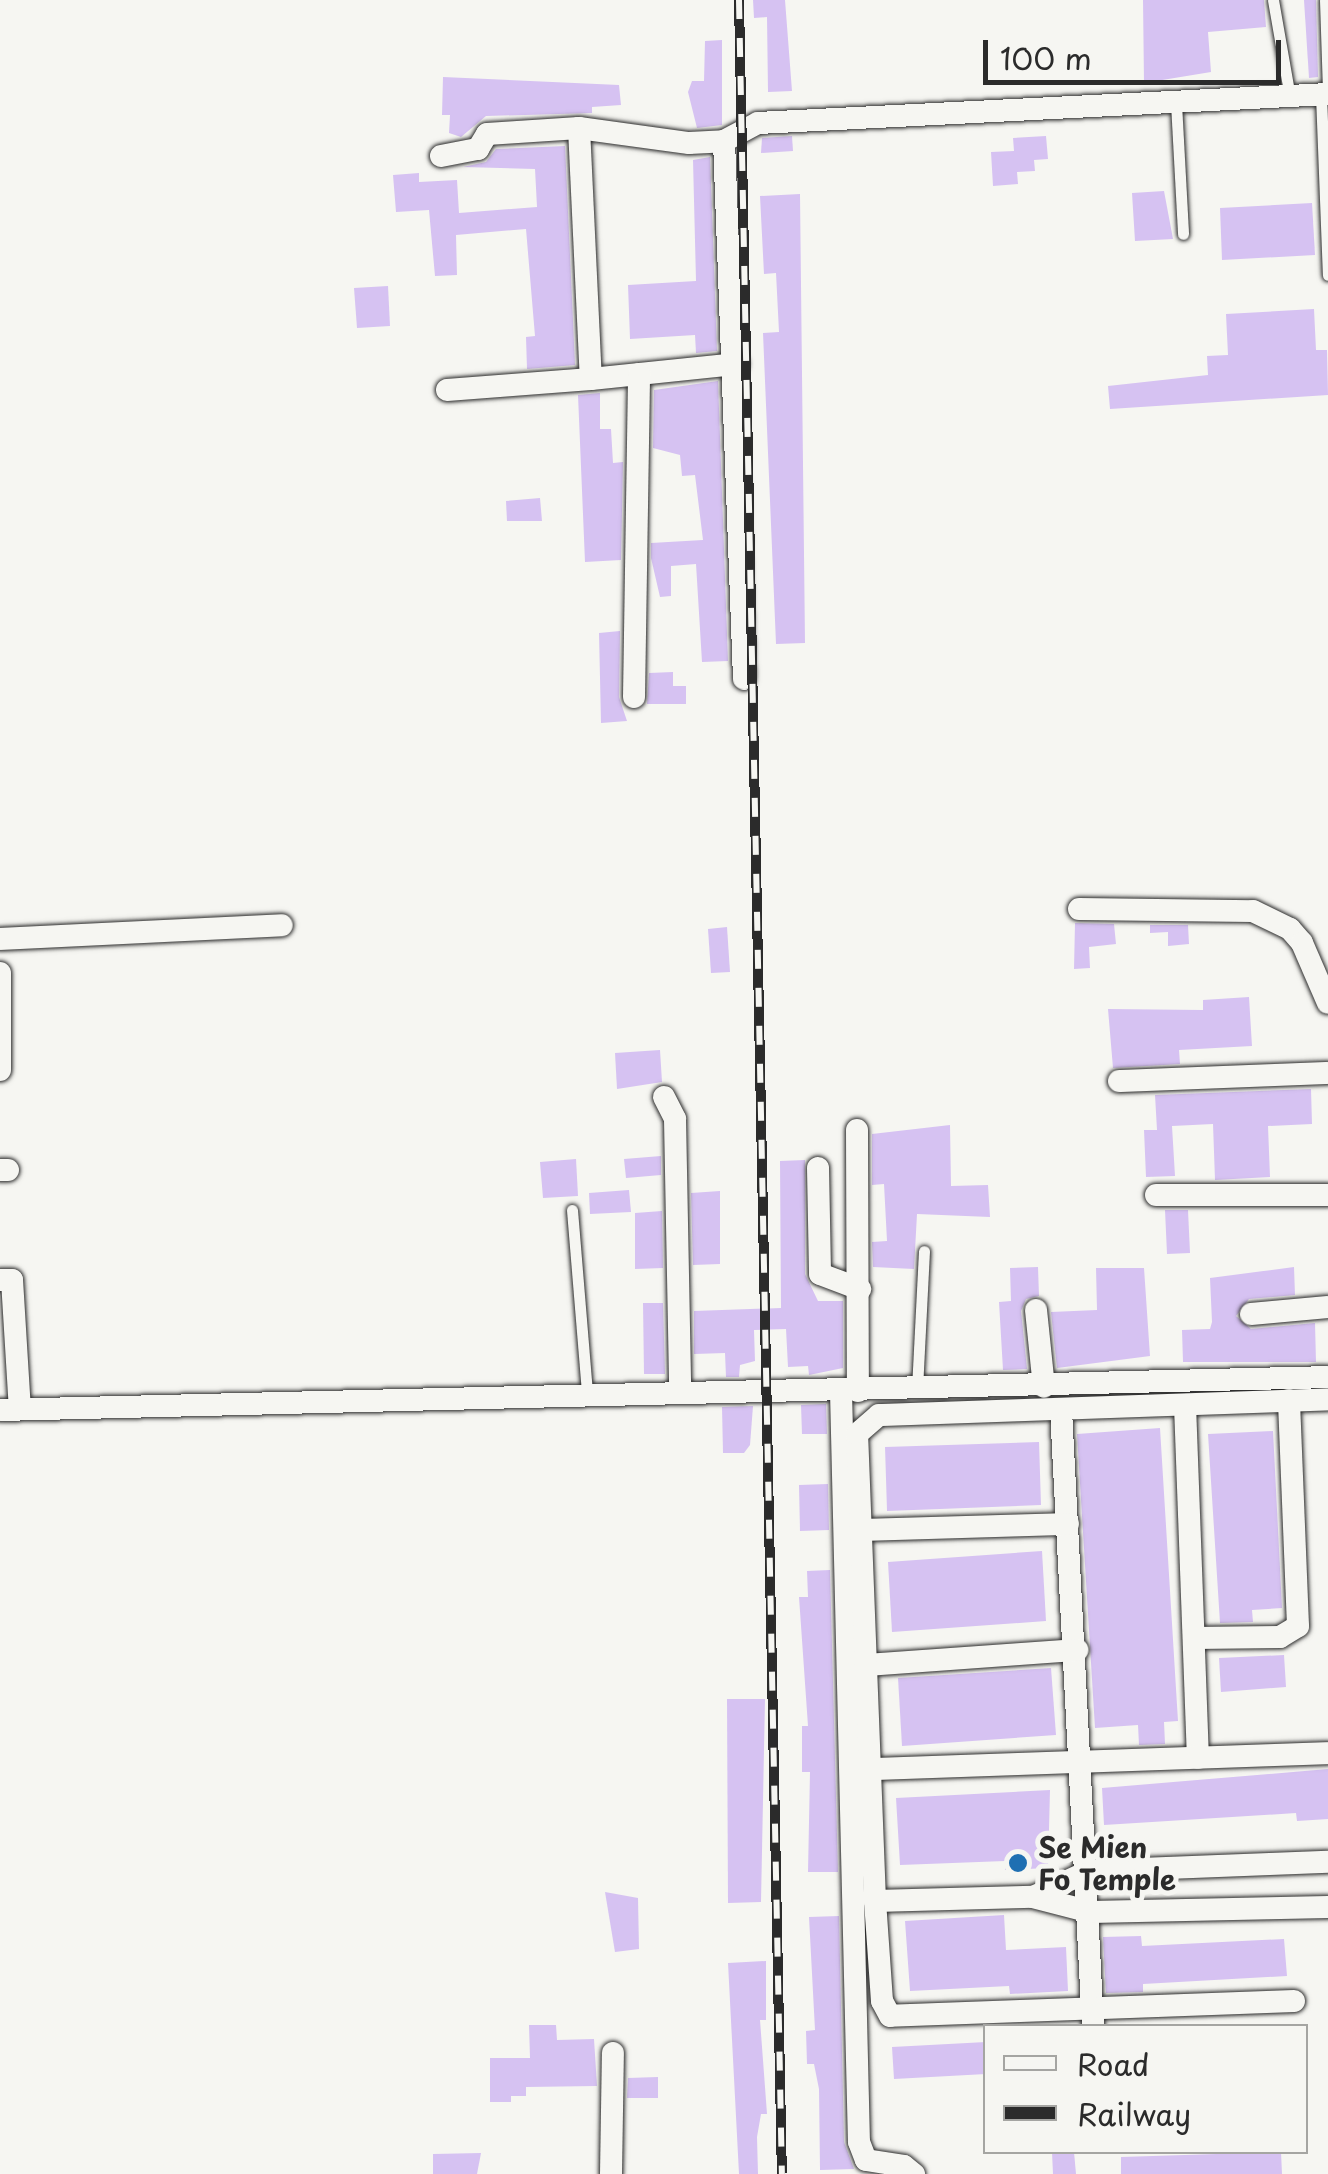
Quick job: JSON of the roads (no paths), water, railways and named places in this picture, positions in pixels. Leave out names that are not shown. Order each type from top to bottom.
[{"type":"street","points":[[442,156],[478,149],[487,134],[579,128],[688,144],[724,141],[758,123],[1176,104],[1326,93]]},
{"type":"street","points":[[579,128],[591,379]]},
{"type":"street","points":[[724,141],[737,364],[744,679]]},
{"type":"street","points":[[447,390],[737,364]]},
{"type":"street","points":[[634,697],[640,374]]},
{"type":"street","points":[[1080,910],[1253,911],[1302,943],[1328,1003]]},
{"type":"street","points":[[0,939],[282,925]]},
{"type":"street","points":[[0,976],[0,1070]]},
{"type":"street","points":[[1119,1081],[1328,1073]]},
{"type":"street","points":[[664,1097],[675,1120],[680,1390]]},
{"type":"street","points":[[857,1130],[860,1288],[849,1391],[859,2142],[866,2160],[904,2166],[914,2174]]},
{"type":"street","points":[[818,1168],[820,1274],[860,1288]]},
{"type":"street","points":[[1156,1195],[1328,1195]]},
{"type":"street","points":[[0,1280],[12,1280],[10,1409],[680,1390],[1044,1388],[1328,1377]]},
{"type":"street","points":[[1251,1314],[1328,1307]]},
{"type":"street","points":[[1036,1310],[1044,1388]]},
{"type":"street","points":[[1294,2001],[1093,2018],[894,2019],[882,2001],[875,1901],[864,1530],[857,1434],[870,1418],[1328,1399]]},
{"type":"street","points":[[1194,1638],[1280,1637],[1298,1626],[1289,1400]]},
{"type":"street","points":[[1185,1405],[1198,1758]]},
{"type":"street","points":[[1061,1410],[1084,1762],[1093,2018]]},
{"type":"street","points":[[864,1530],[1068,1524]]},
{"type":"street","points":[[868,1665],[1077,1650]]},
{"type":"street","points":[[872,1768],[1328,1754]]},
{"type":"street","points":[[1033,1896],[1089,1870],[1328,1862]]},
{"type":"street","points":[[875,1901],[1033,1896],[1091,1912],[1328,1907]]},
{"type":"street","points":[[611,2174],[613,2053]]},
{"type":"lane","points":[[1273,0],[1290,97]]},
{"type":"lane","points":[[1325,0],[1328,275]]},
{"type":"lane","points":[[1176,104],[1183,234]]},
{"type":"lane","points":[[572,1210],[587,1393]]},
{"type":"lane","points":[[917,1390],[924,1250]]},
{"type":"railway","points":[[739,0],[782,2174]]},
{"type":"place","name":"Se Mien Fo Temple","points":[[1018,1863]]}]
